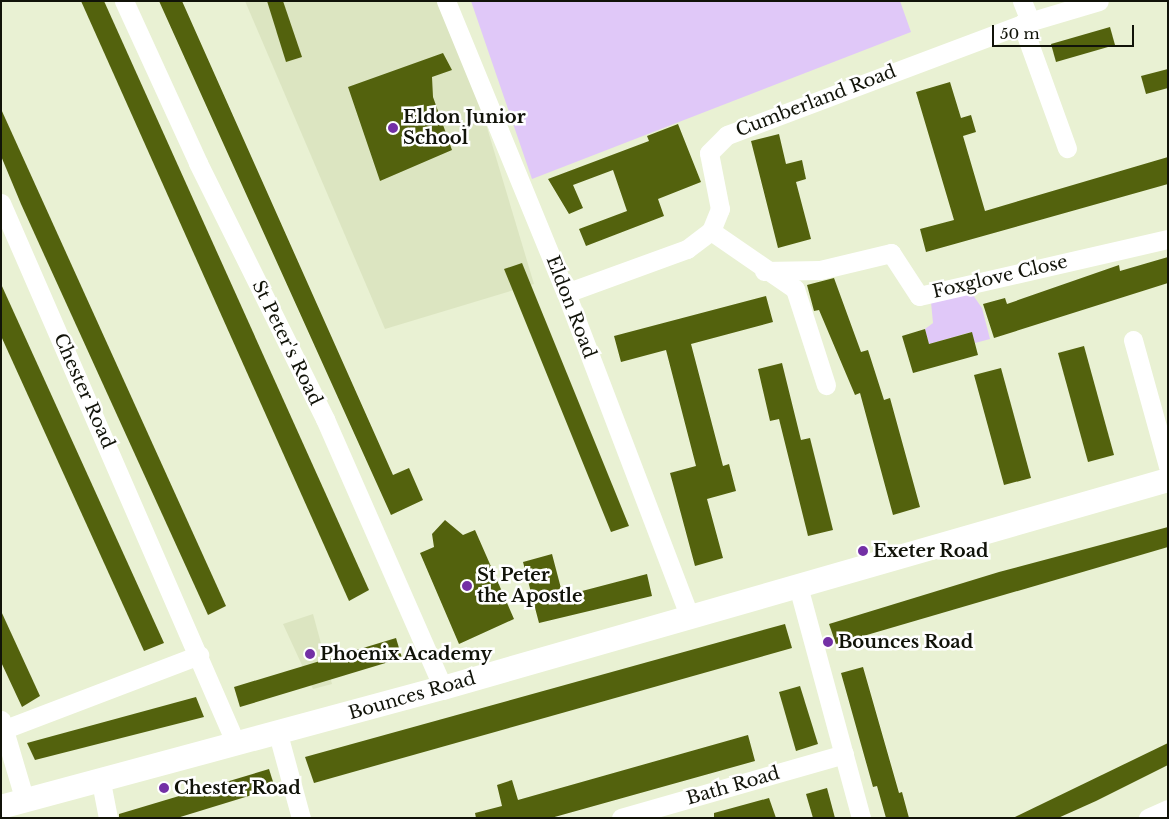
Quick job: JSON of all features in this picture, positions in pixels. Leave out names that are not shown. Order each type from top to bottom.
[{"type":"street","name":"St Peter's Road","points":[[124,1],[198,162],[325,419],[443,688]]},
{"type":"street","name":"Eldon Road","points":[[446,1],[566,293],[689,616]]},
{"type":"street","points":[[1022,1],[1026,22],[1068,148]]},
{"type":"street","name":"Cumberland Road","points":[[711,231],[720,209],[709,153],[727,135],[1026,22],[1100,1]]},
{"type":"street","name":"Chester Road","points":[[1,204],[199,655],[236,744]]},
{"type":"street","points":[[566,293],[688,249],[711,231],[764,271],[795,289],[826,385]]},
{"type":"street","name":"Foxglove Close","points":[[764,271],[820,270],[891,253],[919,296],[1168,239]]},
{"type":"street","points":[[1133,340],[1168,466]]},
{"type":"street","name":"Bounces Road","points":[[1,807],[101,782],[443,688],[1168,480]]},
{"type":"street","points":[[798,586],[861,818]]},
{"type":"street","points":[[25,801],[3,724],[199,655]]},
{"type":"street","points":[[278,734],[301,818]]},
{"type":"street","name":"Bath Road","points":[[621,818],[844,754]]},
{"type":"street","points":[[101,782],[108,818]]},
{"type":"street","points":[[1148,818],[1168,809]]},
{"type":"shaded area","name":"Eldon Junior School","points":[[245,1],[449,1],[534,284],[385,329]]},
{"type":"shaded area","points":[[471,1],[900,1],[911,32],[532,179]]},
{"type":"shaded area","points":[[968,288],[982,308],[990,339],[975,343],[971,332],[929,344],[925,329],[933,323],[931,302]]},
{"type":"shaded area","name":"Phoenix Academy","points":[[313,614],[332,684],[313,689],[283,624]]},
{"type":"building","points":[[81,1],[104,1],[369,590],[349,601]]},
{"type":"building","points":[[159,1],[182,1],[393,475],[409,468],[423,500],[391,515]]},
{"type":"building","points":[[267,1],[283,1],[302,57],[286,62]]},
{"type":"building","points":[[1110,27],[1115,45],[1056,62],[1051,44]]},
{"type":"building","points":[[443,53],[452,70],[432,77],[433,97],[452,150],[380,181],[348,87]]},
{"type":"building","points":[[1168,69],[1168,88],[1146,94],[1141,76]]},
{"type":"building","points":[[950,82],[961,118],[971,115],[976,132],[963,136],[985,211],[1168,157],[1168,184],[926,252],[920,229],[954,220],[916,92]]},
{"type":"building","points":[[1,109],[226,606],[208,615],[21,204],[1,156]]},
{"type":"building","points":[[678,124],[701,182],[658,199],[664,216],[586,246],[579,229],[627,211],[613,170],[573,185],[583,208],[569,214],[548,179],[649,141],[647,136]]},
{"type":"building","points":[[779,134],[786,164],[802,160],[806,179],[796,182],[811,239],[778,248],[751,141]]},
{"type":"building","points":[[1168,257],[1168,283],[994,338],[983,304],[1005,298],[1007,304],[1119,265],[1120,271]]},
{"type":"building","points":[[522,263],[629,526],[611,532],[504,269]]},
{"type":"building","points":[[834,278],[861,352],[868,350],[884,400],[890,398],[920,507],[893,515],[860,393],[855,395],[819,310],[814,311],[807,285]]},
{"type":"building","points":[[1,284],[164,643],[144,651],[1,336]]},
{"type":"building","points":[[766,296],[773,322],[691,344],[723,466],[729,464],[736,491],[707,499],[723,558],[695,566],[670,473],[696,466],[666,350],[621,362],[614,336]]},
{"type":"building","points":[[925,329],[929,344],[972,332],[978,355],[913,373],[902,336]]},
{"type":"building","points":[[1084,346],[1114,455],[1088,462],[1058,353]]},
{"type":"building","points":[[782,363],[801,440],[810,438],[833,530],[808,536],[779,419],[770,421],[758,369]]},
{"type":"building","points":[[1001,368],[1031,478],[1004,485],[974,375]]},
{"type":"building","name":"St Peter the Apostle","points":[[445,520],[463,535],[475,530],[514,619],[459,644],[420,553],[434,547],[432,534]]},
{"type":"building","points":[[1168,527],[1168,547],[836,644],[829,624],[999,572]]},
{"type":"building","points":[[552,554],[563,596],[647,574],[652,596],[539,623],[523,562]]},
{"type":"building","points":[[1,611],[40,696],[22,707],[1,662]]},
{"type":"building","points":[[785,624],[792,648],[314,783],[305,757]]},
{"type":"building","points":[[396,638],[402,658],[240,707],[234,687]]},
{"type":"building","points":[[863,667],[899,793],[902,792],[909,818],[886,818],[877,786],[873,787],[841,673]]},
{"type":"building","points":[[800,686],[818,744],[796,751],[779,692]]},
{"type":"building","points":[[196,697],[204,717],[35,760],[27,743]]},
{"type":"building","points":[[748,735],[755,761],[551,818],[476,818],[475,813],[502,806],[497,785],[512,780],[518,800]]},
{"type":"building","points":[[1168,743],[1168,765],[1096,801],[1058,818],[1013,818]]},
{"type":"building","points":[[269,769],[275,788],[177,818],[119,818],[119,814]]},
{"type":"building","points":[[827,788],[835,818],[813,818],[806,794]]},
{"type":"building","points":[[769,798],[776,818],[714,818],[714,813]]},
{"type":"place","name":"Eldon Junior School","points":[[393,128]]},
{"type":"place","name":"Exeter Road","points":[[863,551]]},
{"type":"place","name":"St Peter the Apostle","points":[[467,586]]},
{"type":"place","name":"Bounces Road","points":[[828,642]]},
{"type":"place","name":"Phoenix Academy","points":[[310,654]]},
{"type":"place","name":"Chester Road","points":[[164,788]]}]
